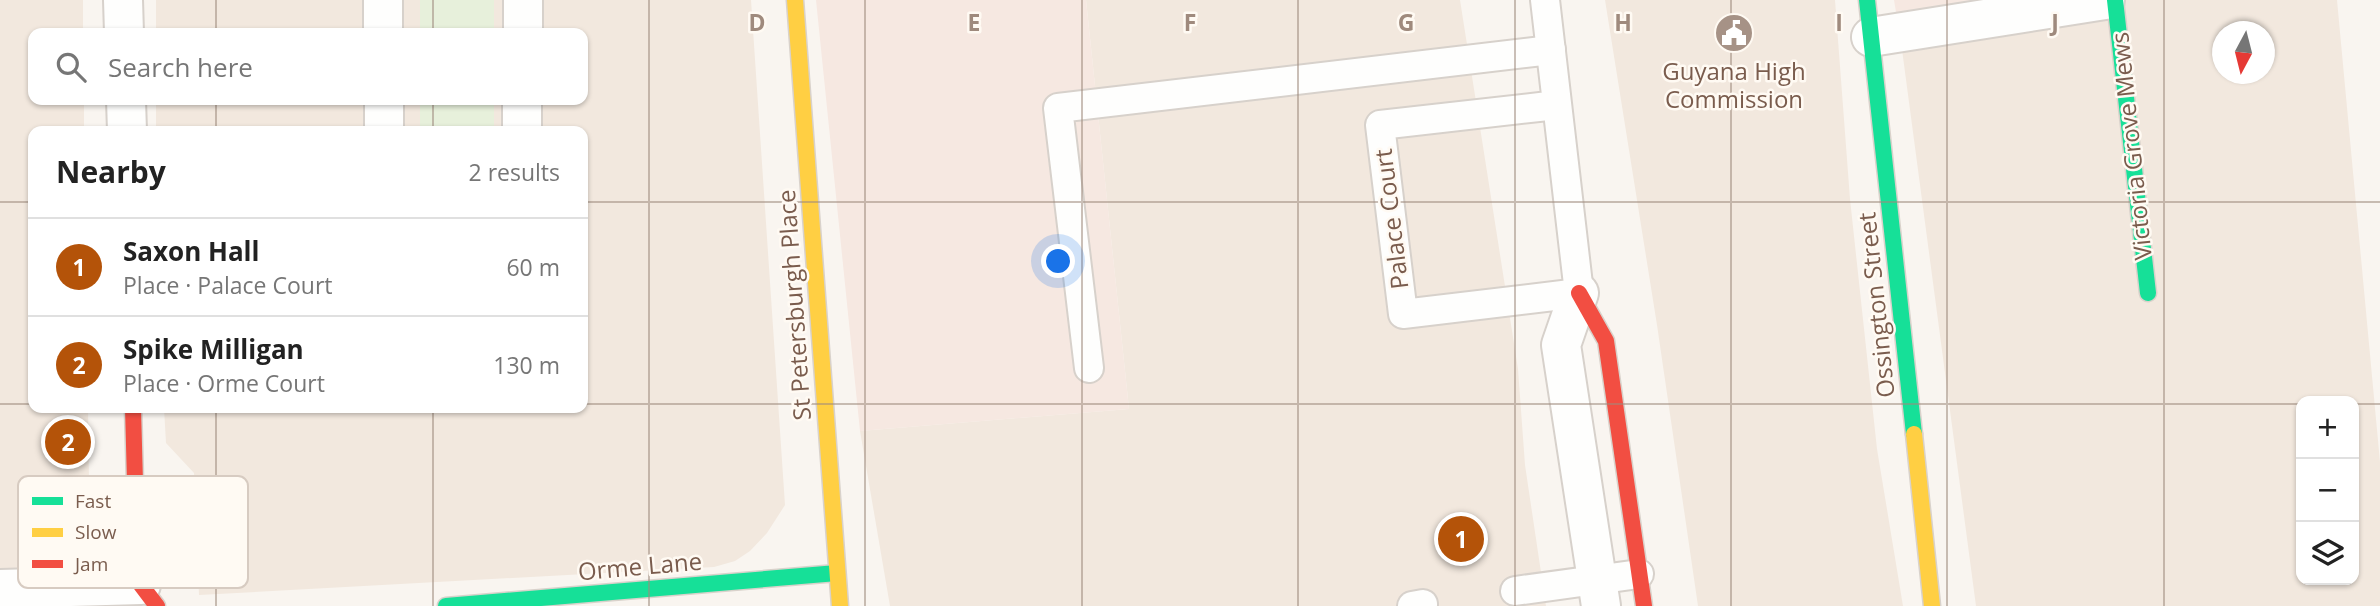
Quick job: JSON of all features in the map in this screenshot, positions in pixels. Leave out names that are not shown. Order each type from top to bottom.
[{"type":"street","points":[[123,0],[124,28]]},
{"type":"street","points":[[383,0],[383,28]]},
{"type":"street","points":[[523,0],[523,28]]},
{"type":"street","name":"St Petersburgh Place","points":[[795,0],[840,606]]},
{"type":"street","name":"Victoria Grove Mews","points":[[1869,18],[2105,0]]},
{"type":"street","name":"Victoria Grove Mews","points":[[2115,0],[2148,293]]},
{"type":"street","name":"Ossington Street","points":[[1869,18],[1932,606]]},
{"type":"street","points":[[126,105],[127,126]]},
{"type":"street","points":[[384,105],[384,126]]},
{"type":"street","points":[[522,105],[522,126]]},
{"type":"street","points":[[1579,293],[1606,341],[1644,606]]},
{"type":"street","points":[[1579,293],[1561,345],[1599,593]]},
{"type":"street","points":[[133,413],[134,476]]},
{"type":"street","name":"Orme Lane","points":[[446,606],[837,573]]},
{"type":"street","points":[[0,589],[149,596]]},
{"type":"lane","points":[[1545,0],[1579,293]]},
{"type":"lane","points":[[1089,368],[1058,108],[1551,50]]},
{"type":"lane","name":"Palace Court","points":[[1557,105],[1380,125],[1403,314],[1579,293]]},
{"type":"lane","points":[[1515,591],[1599,593],[1639,574]]},
{"type":"shaded area","points":[[0,0],[83,0],[83,28],[28,28],[28,105],[84,105],[84,126],[28,126],[28,413],[88,413],[89,476],[18,476],[18,588],[106,588],[116,606],[0,606]]},
{"type":"shaded area","points":[[156,0],[751,0],[785,505],[767,533],[750,551],[735,561],[714,567],[199,595],[199,588],[248,588],[248,476],[194,476],[166,443],[164,413],[588,413],[588,126],[156,126],[156,105],[588,105],[588,28],[156,28]]},
{"type":"shaded area","points":[[816,0],[1086,0],[1129,409],[860,431]]},
{"type":"shaded area","points":[[1086,0],[1460,0],[1518,369],[1525,465],[1546,606],[890,606],[860,431],[1129,409]]},
{"type":"shaded area","points":[[1605,0],[1835,0],[1850,199],[1877,449],[1903,606],[1698,606]]},
{"type":"shaded area","points":[[1894,0],[1981,0],[1986,31],[1901,42]]},
{"type":"shaded area","points":[[1981,0],[2337,0],[2380,462],[2380,606],[1976,606],[1901,42],[1986,31]]},
{"type":"green space","points":[[420,0],[494,0],[494,28],[420,28]]},
{"type":"green space","points":[[420,105],[494,105],[494,126],[420,126]]},
{"type":"traffic: fast","points":[[1867,0],[1914,434]]},
{"type":"traffic: fast","points":[[2115,0],[2148,293]]},
{"type":"traffic: fast","points":[[446,606],[837,573]]},
{"type":"traffic: slow","points":[[795,0],[840,606]]},
{"type":"traffic: slow","points":[[1914,434],[1932,606]]},
{"type":"traffic: jam","points":[[1579,293],[1606,341],[1644,606]]},
{"type":"traffic: jam","points":[[133,413],[135,476]]},
{"type":"traffic: jam","points":[[143,588],[157,606]]},
{"type":"place","name":"Guyana High Commission","points":[[1734,33]]},
{"type":"place","name":"Spike Milligan","points":[[68,442]]},
{"type":"place","name":"Saxon Hall","points":[[1461,539]]}]
